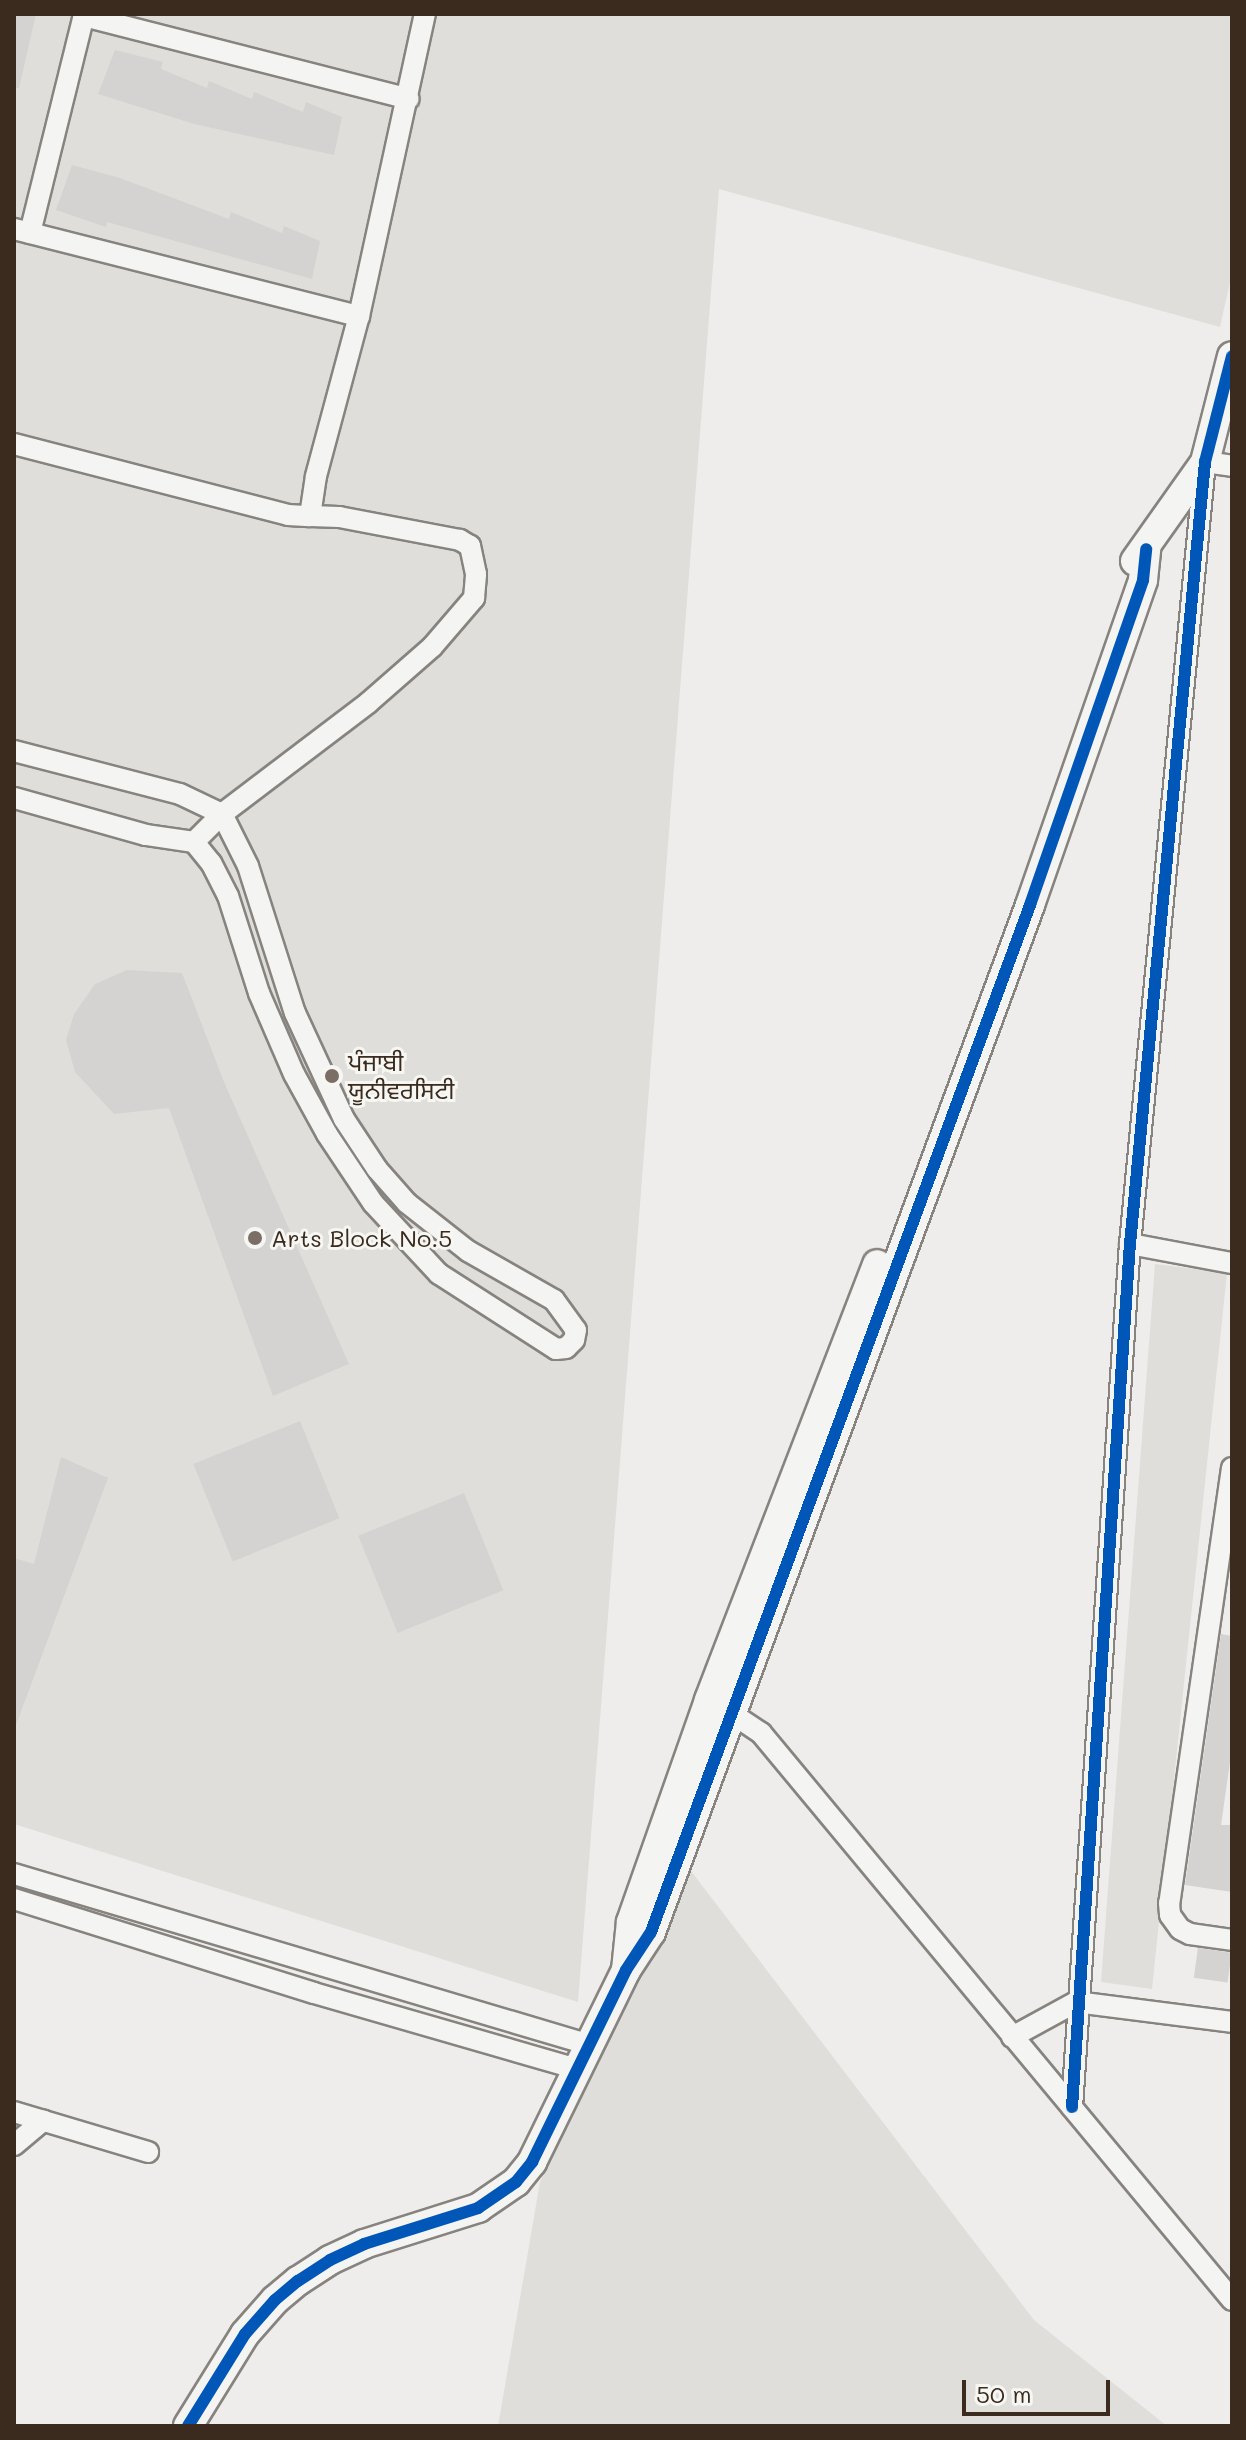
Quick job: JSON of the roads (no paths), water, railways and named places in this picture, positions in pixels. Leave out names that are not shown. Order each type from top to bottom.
[{"type":"street","points":[[310,516],[316,476],[359,316],[409,99],[425,14]]},
{"type":"street","points":[[359,316],[22,231],[84,15],[409,99]]},
{"type":"street","points":[[1072,2107],[1076,2002],[1103,1668],[1130,1244],[1232,356]]},
{"type":"street","points":[[14,444],[288,515],[339,517],[460,540],[470,546],[476,574],[474,598],[432,647],[368,703],[222,814],[194,842]]},
{"type":"street","points":[[188,2426],[245,2334],[275,2300],[298,2281],[330,2260],[364,2244],[478,2208],[516,2182],[532,2162],[626,1970],[651,1932],[720,1706],[1030,905],[1079,736],[1143,580],[1146,549],[1157,525],[1219,464]]},
{"type":"street","points":[[14,751],[180,794],[222,814],[248,866],[295,1013],[344,1119],[377,1169],[407,1203],[468,1251],[554,1300],[576,1330],[574,1340],[566,1348],[556,1349],[439,1274],[373,1203],[327,1134],[294,1074],[259,993],[228,896],[211,863],[194,842],[146,835],[14,798]]},
{"type":"street","points":[[1130,1244],[1232,1263]]},
{"type":"street","points":[[1232,1468],[1229,1509],[1169,1903],[1170,1915],[1180,1929],[1190,1934],[1232,1940]]},
{"type":"street","points":[[1211,1616],[1232,1619]]},
{"type":"street","points":[[720,1706],[761,1733],[1232,2300]]},
{"type":"street","points":[[14,1874],[584,2057]]},
{"type":"street","points":[[14,1899],[314,1993],[584,2057]]},
{"type":"street","points":[[1012,2037],[1076,2002],[1232,2022]]},
{"type":"street","points":[[14,2112],[148,2152]]},
{"type":"street","points":[[14,2145],[43,2121]]},
{"type":"place","name":"ਪੰਜਾਬੀ ਯੂਨੀਵਰਸਿਟੀ","points":[[332,1076]]},
{"type":"place","name":"Arts Block No.5","points":[[255,1238]]}]
